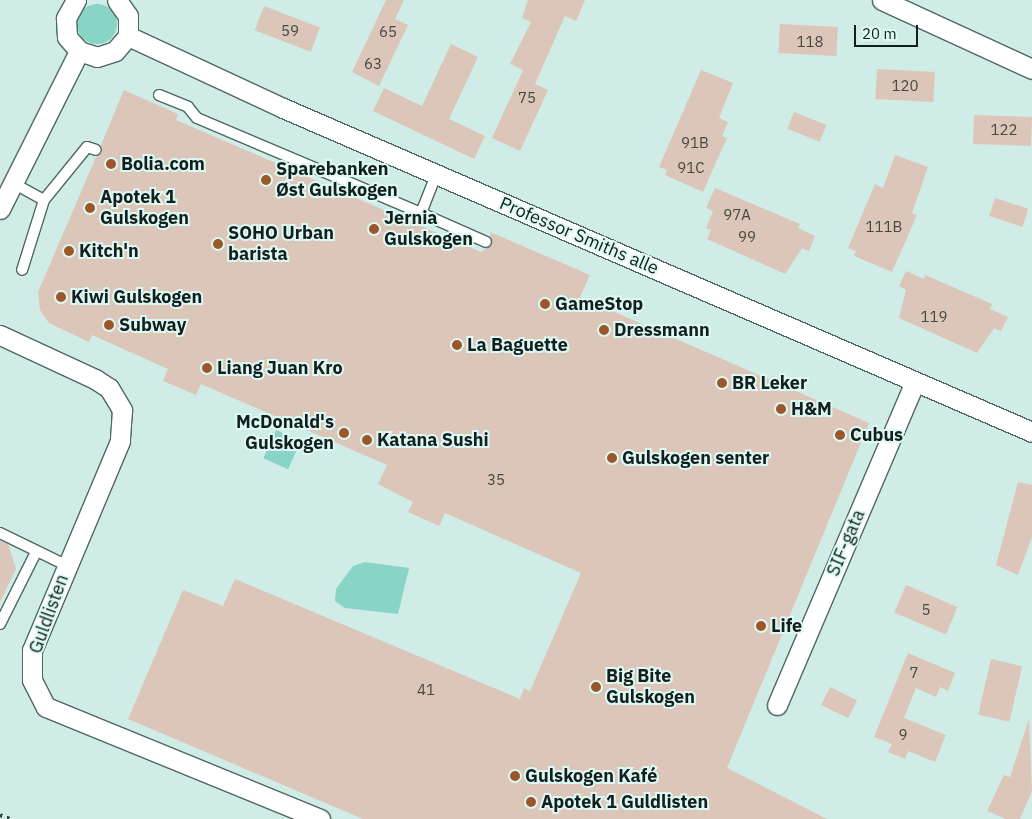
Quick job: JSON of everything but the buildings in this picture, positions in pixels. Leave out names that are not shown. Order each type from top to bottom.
[{"type":"street","points":[[67,3],[67,37],[79,51],[106,55],[128,36],[128,16],[117,0]]},
{"type":"street","points":[[882,0],[1032,69]]},
{"type":"street","name":"Professor Smiths alle","points":[[128,36],[436,175],[1032,432]]},
{"type":"street","points":[[0,209],[79,51]]},
{"type":"street","name":"Guldlisten","points":[[0,335],[95,379],[109,388],[122,410],[120,441],[32,650],[32,680],[46,707],[320,819]]},
{"type":"street","name":"SIF-gata","points":[[777,704],[915,382]]},
{"type":"lane","points":[[159,95],[188,107],[197,118],[486,242]]},
{"type":"lane","points":[[22,270],[44,200],[86,147],[96,150]]},
{"type":"lane","points":[[421,213],[436,175]]},
{"type":"lane","points":[[13,183],[44,200]]},
{"type":"lane","points":[[0,533],[66,566]]},
{"type":"lane","points":[[0,624],[36,552]]},
{"type":"green space","points":[[101,4],[108,7],[114,13],[117,24],[116,32],[108,41],[101,44],[93,44],[86,41],[78,32],[77,20],[80,13],[89,5]]},
{"type":"green space","points":[[276,430],[301,441],[288,469],[263,458]]},
{"type":"green space","points":[[365,562],[409,568],[398,614],[345,608],[335,601],[336,589],[353,566]]},
{"type":"railway","points":[[0,815],[10,819]]},
{"type":"place","name":"Bolia.com","points":[[111,164]]},
{"type":"place","name":"Sparebanken Øst Gulskogen","points":[[266,180]]},
{"type":"place","name":"Apotek 1 Gulskogen","points":[[90,208]]},
{"type":"place","name":"Jernia Gulskogen","points":[[374,229]]},
{"type":"place","name":"SOHO Urban barista","points":[[218,244]]},
{"type":"place","name":"Kitch'n","points":[[69,251]]},
{"type":"place","name":"Kiwi Gulskogen","points":[[61,297]]},
{"type":"place","name":"GameStop","points":[[545,304]]},
{"type":"place","name":"Subway","points":[[109,325]]},
{"type":"place","name":"Dressmann","points":[[604,330]]},
{"type":"place","name":"La Baguette","points":[[457,345]]},
{"type":"place","name":"Liang Juan Kro","points":[[207,368]]},
{"type":"place","name":"BR Leker","points":[[722,383]]},
{"type":"place","name":"H&M","points":[[781,409]]},
{"type":"place","name":"McDonald's Gulskogen","points":[[344,433]]},
{"type":"place","name":"Cubus","points":[[840,435]]},
{"type":"place","name":"Katana Sushi","points":[[367,440]]},
{"type":"place","name":"Gulskogen senter","points":[[612,458]]},
{"type":"place","name":"Life","points":[[761,626]]},
{"type":"place","name":"Big Bite Gulskogen","points":[[596,687]]},
{"type":"place","name":"Gulskogen Kafé","points":[[515,776]]},
{"type":"place","name":"Apotek 1 Guldlisten","points":[[531,802]]}]
